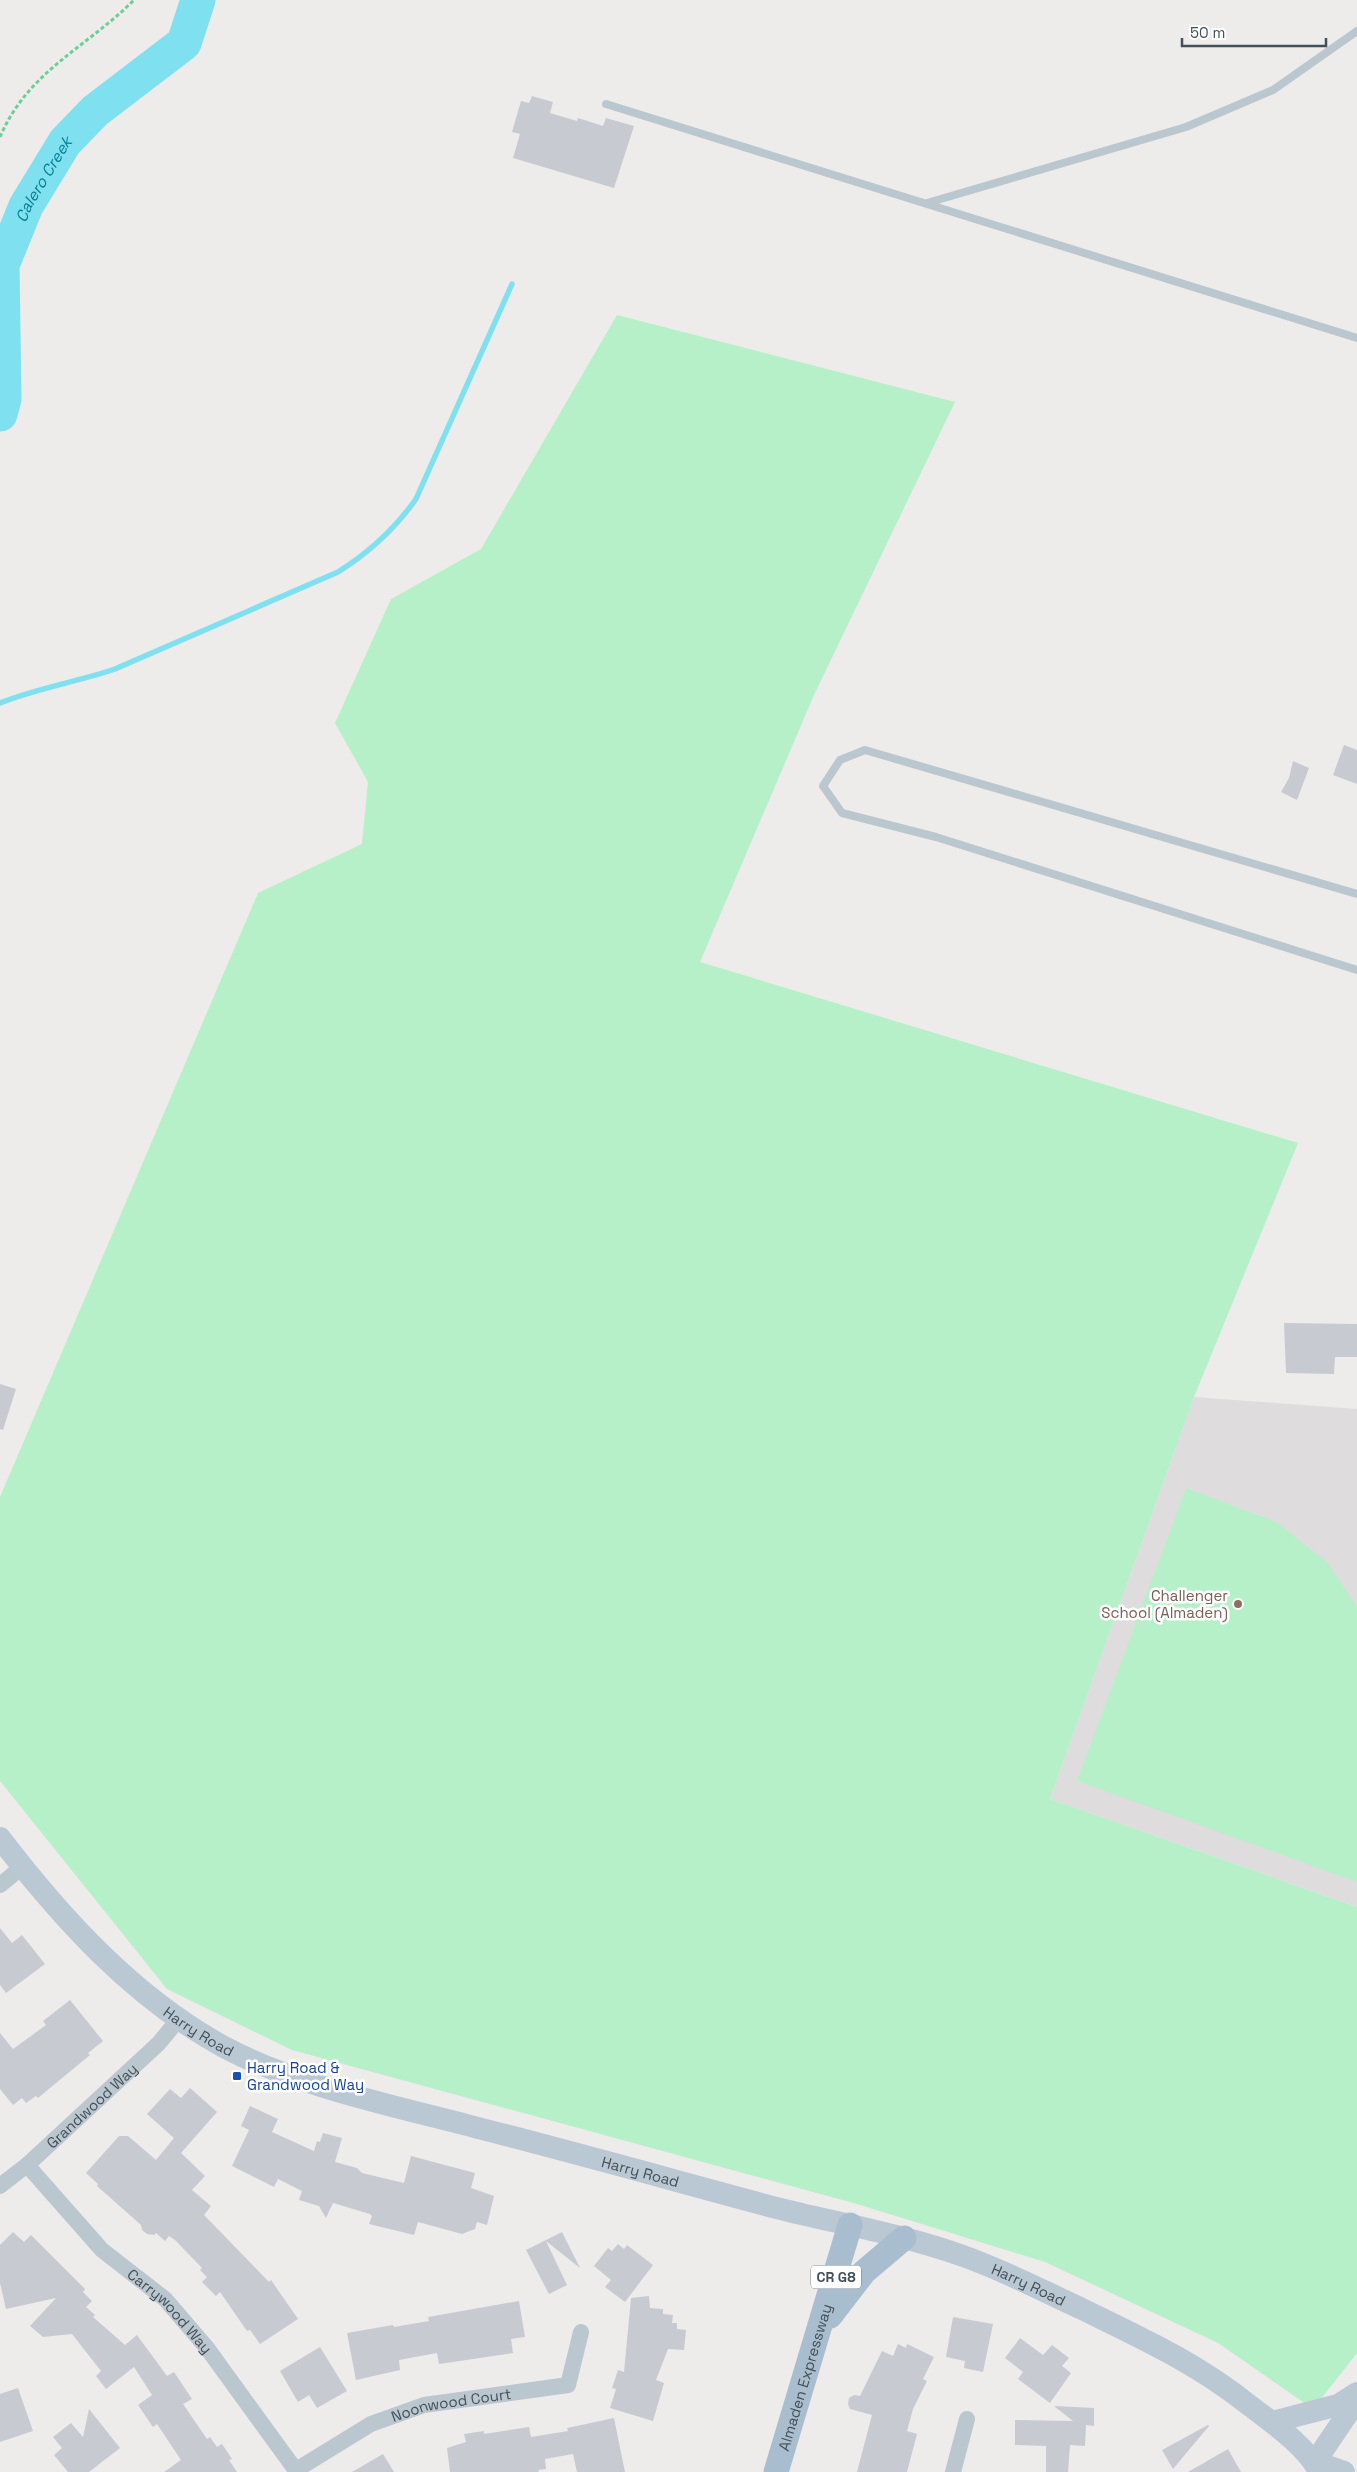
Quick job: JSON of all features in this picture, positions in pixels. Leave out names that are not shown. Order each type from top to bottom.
[{"type":"main road","name":"Almaden Expressway","points":[[776,2472],[850,2225]]},
{"type":"main road","points":[[820,2327],[842,2303],[864,2272],[904,2238]]},
{"type":"street","name":"Harry Road","points":[[0,1838],[22,1867],[116,1970],[178,2020],[226,2048],[286,2074],[393,2105],[904,2238],[984,2264],[1177,2355],[1231,2390],[1272,2422],[1315,2469]]},
{"type":"street","points":[[0,1884],[22,1867]]},
{"type":"street","name":"Grandwood Way","points":[[0,2186],[27,2165],[159,2042],[178,2020]]},
{"type":"street","name":"Carrywood Way","points":[[27,2165],[102,2250],[165,2299],[207,2348],[296,2471]]},
{"type":"street","name":"Noonwood Court","points":[[296,2471],[371,2424],[424,2405],[568,2385],[581,2332]]},
{"type":"street","points":[[1272,2422],[1331,2408],[1357,2394]]},
{"type":"street","points":[[1344,2472],[1315,2469],[1357,2400]]},
{"type":"street","points":[[953,2472],[967,2419]]},
{"type":"lane","points":[[927,203],[1186,127],[1274,90],[1357,31]]},
{"type":"lane","points":[[606,104],[1357,338]]},
{"type":"lane","points":[[1357,894],[865,750],[840,760],[823,786],[842,813],[936,837],[1357,970]]},
{"type":"path","points":[[0,137],[18,101],[41,76],[107,25],[134,0]]},
{"type":"shaded area","name":"Challenger School (Almaden)","points":[[1194,1397],[1357,1409],[1357,1907],[1050,1799]]},
{"type":"green space","points":[[617,315],[955,402],[814,695],[700,962],[1298,1143],[1194,1397],[1050,1799],[1357,1907],[1357,2353],[1313,2409],[1218,2343],[1045,2262],[857,2204],[292,2050],[167,1989],[0,1781],[0,1497],[258,893],[362,844],[368,782],[335,723],[391,599],[481,549]]},
{"type":"green space","name":"Challenger School (Almaden)","points":[[1186,1488],[1276,1522],[1327,1562],[1357,1607],[1357,1882],[1077,1781]]},
{"type":"building","points":[[532,96],[553,102],[550,113],[577,121],[578,118],[603,126],[606,118],[634,126],[614,188],[513,158],[520,134],[512,132],[521,101],[529,103]]},
{"type":"building","points":[[1344,745],[1357,750],[1357,784],[1333,775]]},
{"type":"building","points":[[1293,761],[1309,768],[1297,800],[1281,792],[1289,778]]},
{"type":"building","points":[[1284,1323],[1357,1324],[1357,1357],[1335,1357],[1334,1374],[1286,1373]]},
{"type":"building","points":[[0,1384],[16,1389],[3,1430],[0,1429]]},
{"type":"building","points":[[0,1928],[12,1943],[22,1935],[45,1964],[6,1993],[0,1985]]},
{"type":"building","points":[[70,2000],[103,2041],[88,2053],[90,2055],[38,2098],[36,2096],[26,2103],[22,2098],[13,2105],[0,2089],[0,2033],[13,2049],[46,2025],[43,2021]]},
{"type":"building","points":[[190,2088],[217,2112],[181,2153],[205,2176],[192,2190],[211,2206],[204,2215],[269,2282],[271,2280],[298,2319],[260,2344],[250,2330],[247,2331],[220,2292],[216,2296],[202,2282],[207,2277],[200,2270],[202,2268],[175,2240],[169,2236],[165,2241],[156,2233],[154,2235],[147,2234],[142,2230],[141,2225],[97,2186],[98,2184],[86,2173],[119,2136],[128,2136],[156,2160],[174,2138],[147,2114],[170,2089],[181,2098]]},
{"type":"building","points":[[250,2106],[278,2119],[272,2132],[314,2151],[317,2141],[320,2142],[323,2133],[342,2138],[335,2162],[357,2168],[362,2173],[404,2183],[411,2156],[475,2173],[471,2188],[494,2196],[487,2225],[477,2222],[475,2229],[462,2234],[418,2222],[414,2235],[369,2224],[372,2216],[370,2214],[333,2203],[326,2218],[319,2206],[299,2200],[302,2191],[278,2179],[274,2187],[232,2166],[249,2130],[241,2126]]},
{"type":"building","points":[[13,2232],[24,2242],[31,2235],[85,2289],[83,2292],[92,2301],[86,2307],[95,2315],[93,2317],[125,2345],[137,2335],[167,2376],[174,2372],[192,2399],[183,2404],[207,2439],[210,2437],[217,2447],[222,2444],[232,2459],[229,2460],[237,2472],[164,2472],[181,2460],[157,2424],[153,2427],[138,2405],[152,2395],[134,2367],[106,2389],[96,2376],[101,2371],[72,2334],[43,2337],[30,2326],[56,2298],[6,2309],[0,2283],[0,2245]]},
{"type":"building","points":[[562,2232],[580,2268],[546,2241],[567,2285],[549,2294],[526,2250]]},
{"type":"building","points":[[618,2244],[624,2249],[627,2245],[653,2265],[625,2302],[605,2287],[611,2280],[594,2266],[608,2248],[612,2251]]},
{"type":"building","points":[[649,2296],[650,2308],[663,2309],[663,2314],[673,2315],[672,2323],[677,2323],[677,2329],[686,2330],[684,2350],[668,2349],[656,2380],[664,2383],[653,2421],[610,2408],[616,2389],[612,2388],[618,2370],[624,2372],[631,2298]]},
{"type":"building","points":[[519,2301],[525,2337],[511,2339],[513,2353],[439,2364],[437,2353],[399,2360],[400,2370],[356,2380],[347,2333],[429,2321],[428,2317]]},
{"type":"building","points":[[953,2317],[993,2324],[983,2372],[964,2368],[965,2361],[946,2357]]},
{"type":"building","points":[[1020,2338],[1043,2355],[1052,2345],[1069,2358],[1062,2366],[1071,2373],[1050,2403],[1018,2379],[1023,2372],[1005,2358]]},
{"type":"building","points":[[898,2344],[906,2348],[907,2344],[934,2357],[923,2379],[927,2381],[913,2409],[907,2431],[917,2434],[907,2472],[857,2472],[872,2415],[850,2409],[848,2404],[849,2398],[854,2395],[860,2396],[882,2351],[893,2356]]},
{"type":"building","points":[[320,2347],[347,2391],[317,2408],[309,2395],[298,2402],[280,2371]]},
{"type":"building","points":[[18,2388],[33,2431],[0,2442],[0,2394]]},
{"type":"building","points":[[1054,2406],[1094,2408],[1094,2426],[1086,2425],[1085,2446],[1070,2445],[1068,2472],[1046,2472],[1046,2446],[1015,2445],[1015,2420],[1073,2421]]},
{"type":"building","points":[[89,2409],[120,2448],[89,2472],[68,2472],[54,2455],[62,2448],[53,2437],[71,2423],[83,2437]]},
{"type":"building","points":[[614,2418],[625,2472],[577,2472],[573,2454],[545,2459],[546,2469],[538,2470],[539,2472],[450,2472],[447,2448],[466,2442],[464,2434],[484,2431],[484,2434],[529,2427],[531,2437],[568,2431],[567,2428]]},
{"type":"building","points":[[1209,2426],[1173,2469],[1162,2450]]},
{"type":"building","points":[[1228,2449],[1241,2472],[1188,2472]]},
{"type":"building","points":[[383,2454],[394,2472],[352,2472]]},
{"type":"waterway","name":"Calero Creek","points":[[0,414],[4,399],[2,265],[26,206],[65,142],[95,111],[184,43],[198,0]]},
{"type":"waterway","points":[[0,703],[28,693],[115,669],[338,572],[361,557],[399,521],[416,499],[512,284]]},
{"type":"place","name":"Challenger School (Almaden)","points":[[1238,1604]]},
{"type":"place","name":"Harry Road & Grandwood Way","points":[[237,2076]]}]
